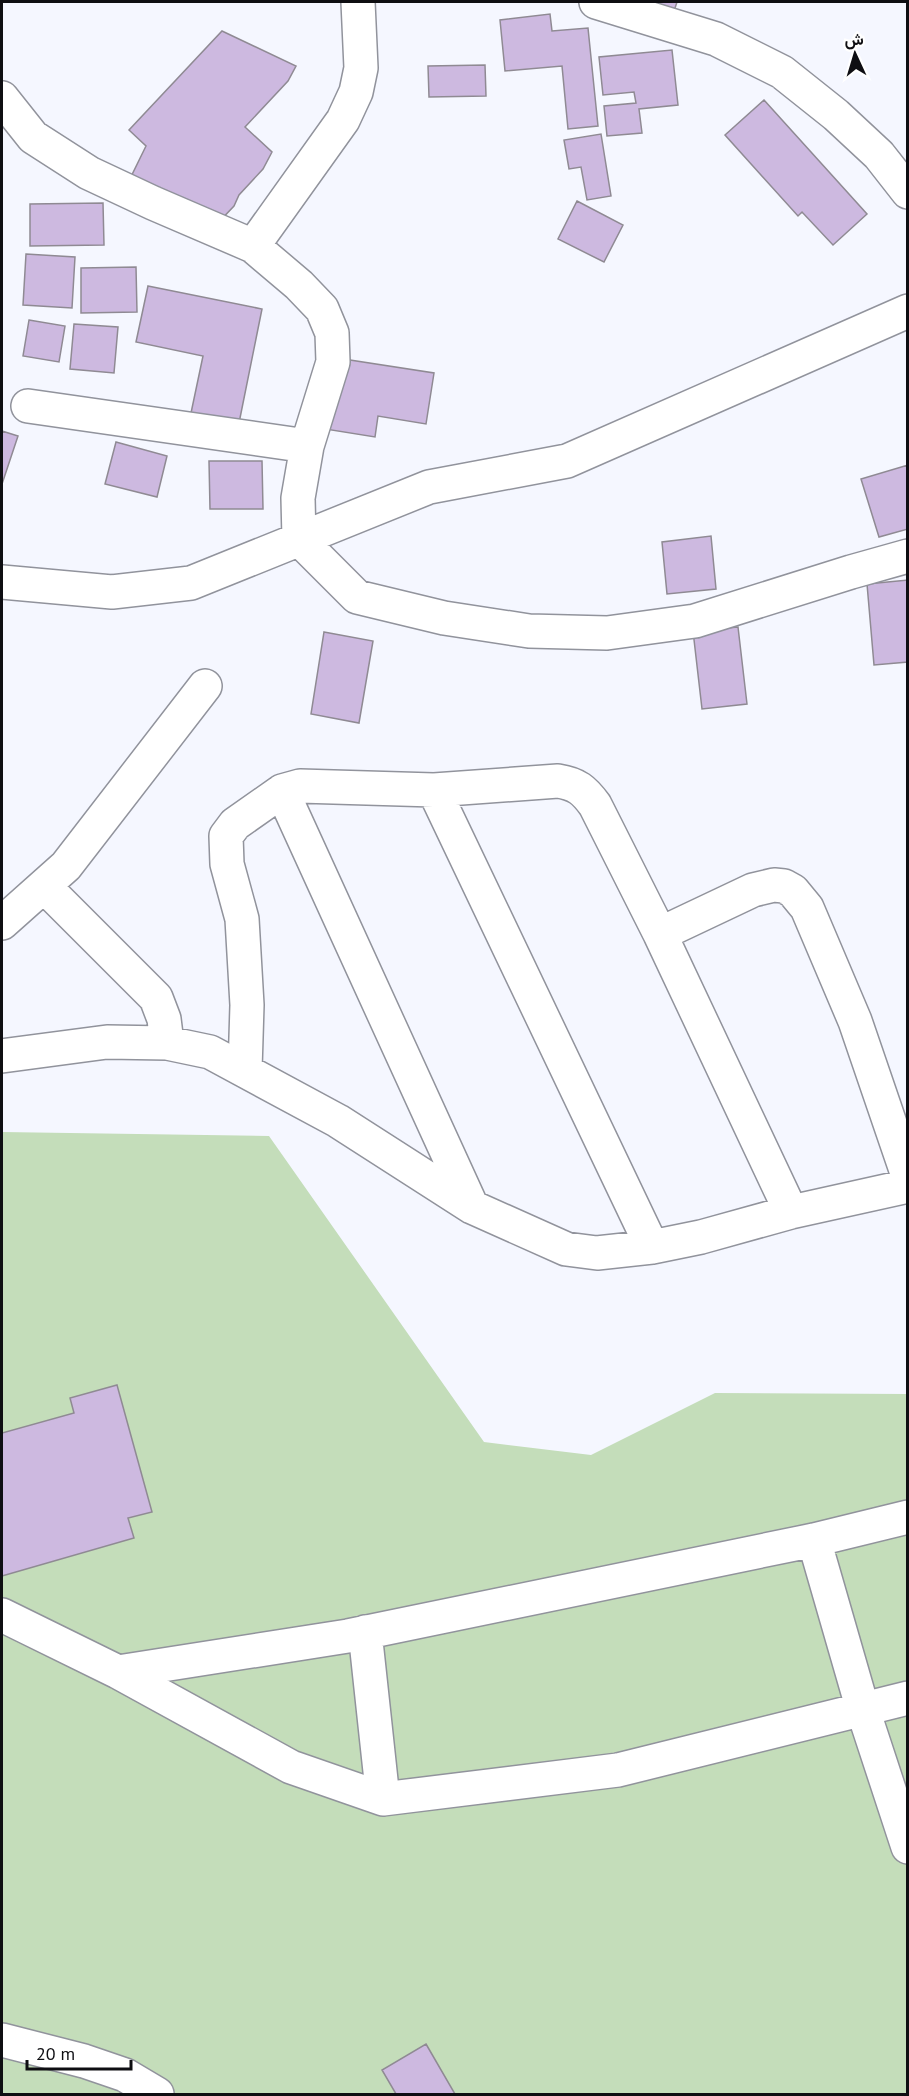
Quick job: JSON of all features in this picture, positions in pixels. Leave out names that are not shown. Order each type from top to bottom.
[{"type":"street","points":[[253,246],[343,120],[356,92],[361,68],[358,2]]},
{"type":"street","points":[[596,2],[716,39],[782,72],[836,115],[879,155],[908,192]]},
{"type":"street","points":[[4,104],[33,137],[89,173],[253,246],[299,285],[321,309],[332,333],[333,362],[308,446],[298,498],[299,539],[357,597],[444,618],[529,631],[607,633],[695,621],[908,556]]},
{"type":"street","points":[[2,582],[112,592],[191,583],[429,487],[567,461],[908,310]]},
{"type":"street","points":[[28,406],[308,446]]},
{"type":"street","points":[[2,923],[66,866],[205,686]]},
{"type":"street","points":[[245,1070],[247,1005],[242,919],[227,864],[226,836],[235,824],[282,791],[300,786],[434,790],[558,781],[572,783],[584,790],[595,805],[660,933],[791,1212]]},
{"type":"street","points":[[434,790],[652,1247]]},
{"type":"street","points":[[282,791],[472,1207]]},
{"type":"street","points":[[660,933],[753,891],[774,885],[784,886],[793,891],[807,908],[855,1021],[908,1176]]},
{"type":"street","points":[[44,886],[156,998],[164,1019],[167,1043]]},
{"type":"street","points":[[2,1056],[107,1042],[167,1043],[210,1052],[338,1121],[472,1207],[566,1249],[597,1253],[652,1247],[701,1237],[791,1212],[908,1186]]},
{"type":"street","points":[[118,1672],[365,1632],[814,1540],[908,1517]]},
{"type":"street","points":[[814,1540],[863,1710],[908,1847]]},
{"type":"street","points":[[2,1615],[118,1672],[291,1767],[383,1798],[618,1770],[908,1698]]},
{"type":"street","points":[[365,1632],[383,1798]]},
{"type":"street","points":[[2,2040],[84,2061],[125,2075],[157,2094]]},
{"type":"green space","points":[[2,1132],[269,1136],[484,1442],[591,1455],[715,1393],[907,1394],[907,2094],[2,2094]]},
{"type":"building","points":[[636,2],[677,2],[674,11]]},
{"type":"building","points":[[550,14],[552,31],[588,28],[598,126],[568,129],[562,66],[505,71],[500,20]]},
{"type":"building","points":[[222,31],[296,66],[288,81],[245,127],[272,152],[263,169],[213,228],[126,187],[146,146],[129,130]]},
{"type":"building","points":[[672,50],[678,105],[639,109],[642,133],[607,136],[604,106],[636,103],[634,92],[603,95],[599,57]]},
{"type":"building","points":[[485,65],[486,96],[429,97],[428,66]]},
{"type":"building","points":[[764,100],[867,214],[833,245],[802,212],[798,216],[725,135]]},
{"type":"building","points":[[601,134],[611,196],[587,200],[581,167],[569,169],[564,140]]},
{"type":"building","points":[[577,201],[623,225],[604,262],[558,239]]},
{"type":"building","points":[[103,203],[104,245],[30,246],[30,204]]},
{"type":"building","points":[[26,254],[75,257],[72,308],[23,305]]},
{"type":"building","points":[[136,267],[137,312],[81,313],[81,268]]},
{"type":"building","points":[[148,286],[262,309],[239,423],[191,413],[203,356],[136,342]]},
{"type":"building","points":[[29,320],[65,326],[59,362],[23,356]]},
{"type":"building","points":[[74,324],[118,327],[114,373],[70,369]]},
{"type":"building","points":[[337,358],[434,373],[426,424],[378,416],[375,437],[325,429]]},
{"type":"building","points":[[2,431],[18,436],[2,484]]},
{"type":"building","points":[[116,442],[167,456],[157,497],[105,484]]},
{"type":"building","points":[[209,461],[262,461],[263,509],[210,509]]},
{"type":"building","points":[[908,465],[908,529],[879,537],[861,479]]},
{"type":"building","points":[[711,536],[716,589],[667,594],[662,542]]},
{"type":"building","points":[[908,580],[908,662],[874,665],[867,584]]},
{"type":"building","points":[[738,627],[747,704],[702,709],[693,631]]},
{"type":"building","points":[[324,632],[373,641],[359,723],[311,714]]},
{"type":"building","points":[[117,1385],[152,1512],[128,1518],[134,1538],[2,1576],[2,1433],[74,1413],[70,1398]]},
{"type":"building","points":[[426,2044],[455,2094],[396,2094],[382,2070]]}]
